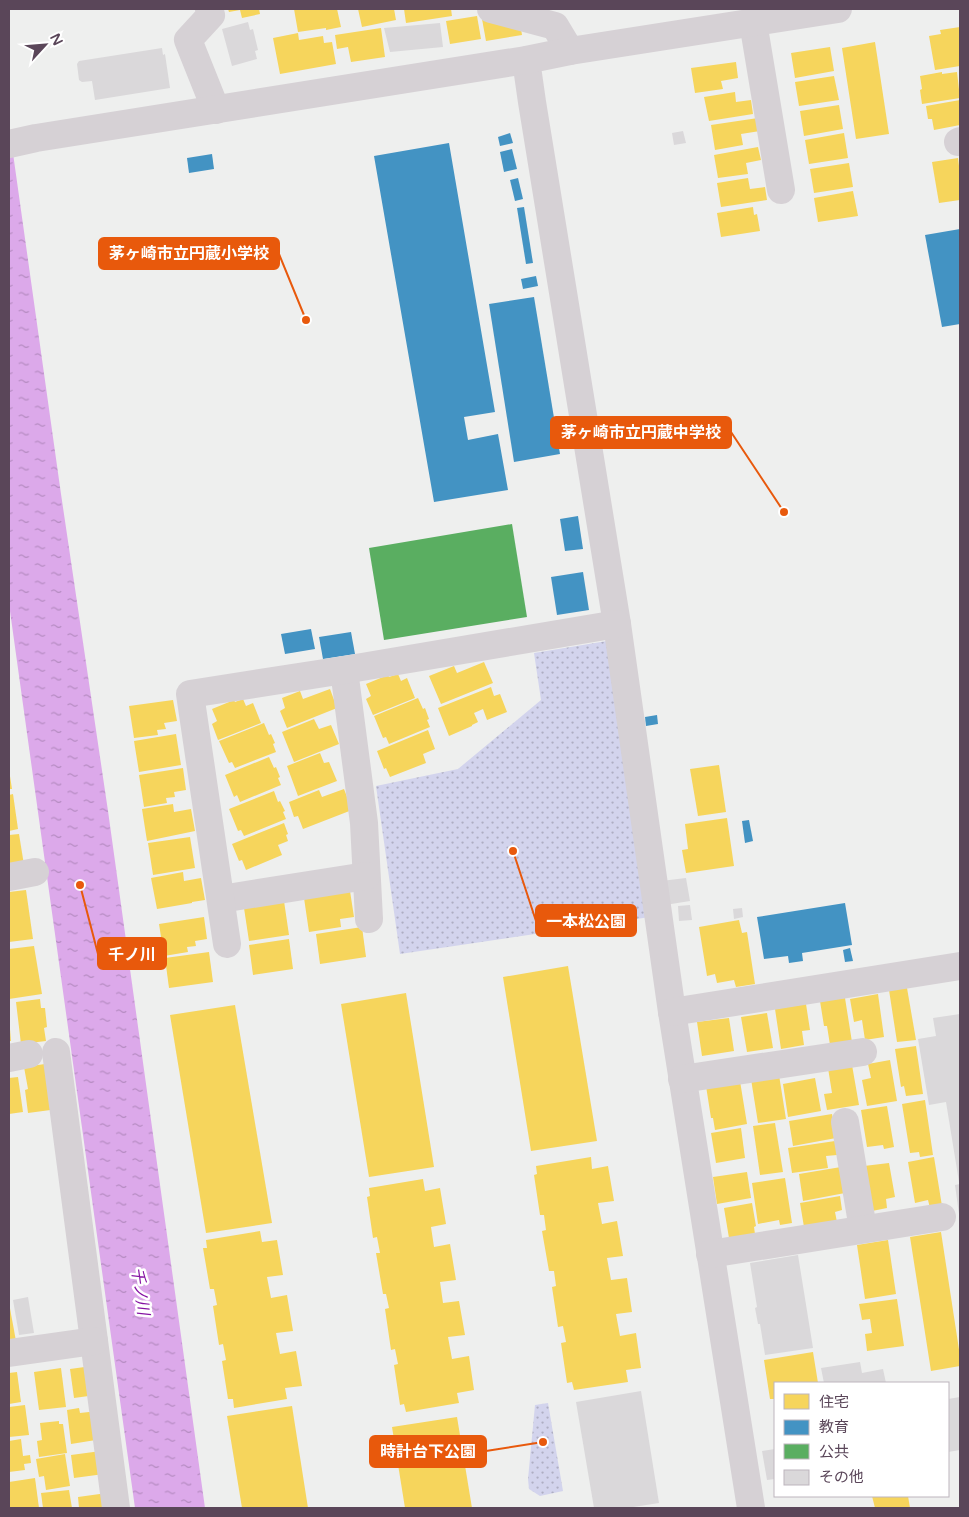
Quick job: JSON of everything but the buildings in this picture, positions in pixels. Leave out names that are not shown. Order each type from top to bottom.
[{"type":"street","points":[[209,9],[211,15],[188,40],[216,110]]},
{"type":"street","points":[[491,9],[554,26],[570,51]]},
{"type":"street","points":[[15,143],[825,10]]},
{"type":"street","points":[[753,22],[781,190]]},
{"type":"street","points":[[526,60],[617,624],[682,1080],[751,1508]]},
{"type":"street","points":[[228,944],[190,694],[617,624]]},
{"type":"street","points":[[344,670],[364,823],[369,919]]},
{"type":"street","points":[[221,899],[366,876]]},
{"type":"street","points":[[672,1012],[960,966]]},
{"type":"street","points":[[56,1052],[116,1508]]},
{"type":"street","points":[[682,1080],[863,1052]]},
{"type":"street","points":[[845,1122],[863,1229]]},
{"type":"street","points":[[710,1254],[942,1217]]},
{"type":"street","points":[[9,1353],[94,1342]]},
{"type":"shaded area","points":[[613,640],[650,917],[400,954],[376,786],[458,769],[541,700],[534,653]]},
{"type":"shaded area","points":[[548,1403],[563,1491],[540,1496],[529,1489],[528,1479],[535,1405]]},
{"type":"water","points":[[9,125],[108,811],[205,1508],[135,1508],[9,604]]},
{"type":"place","name":"茅ヶ崎市立円蔵小学校","points":[[306,320]]},
{"type":"place","name":"茅ヶ崎市立円蔵中学校","points":[[784,512]]},
{"type":"place","name":"一本松公園","points":[[513,851]]},
{"type":"place","name":"千ノ川","points":[[80,885]]},
{"type":"place","name":"時計台下公園","points":[[543,1442]]}]
